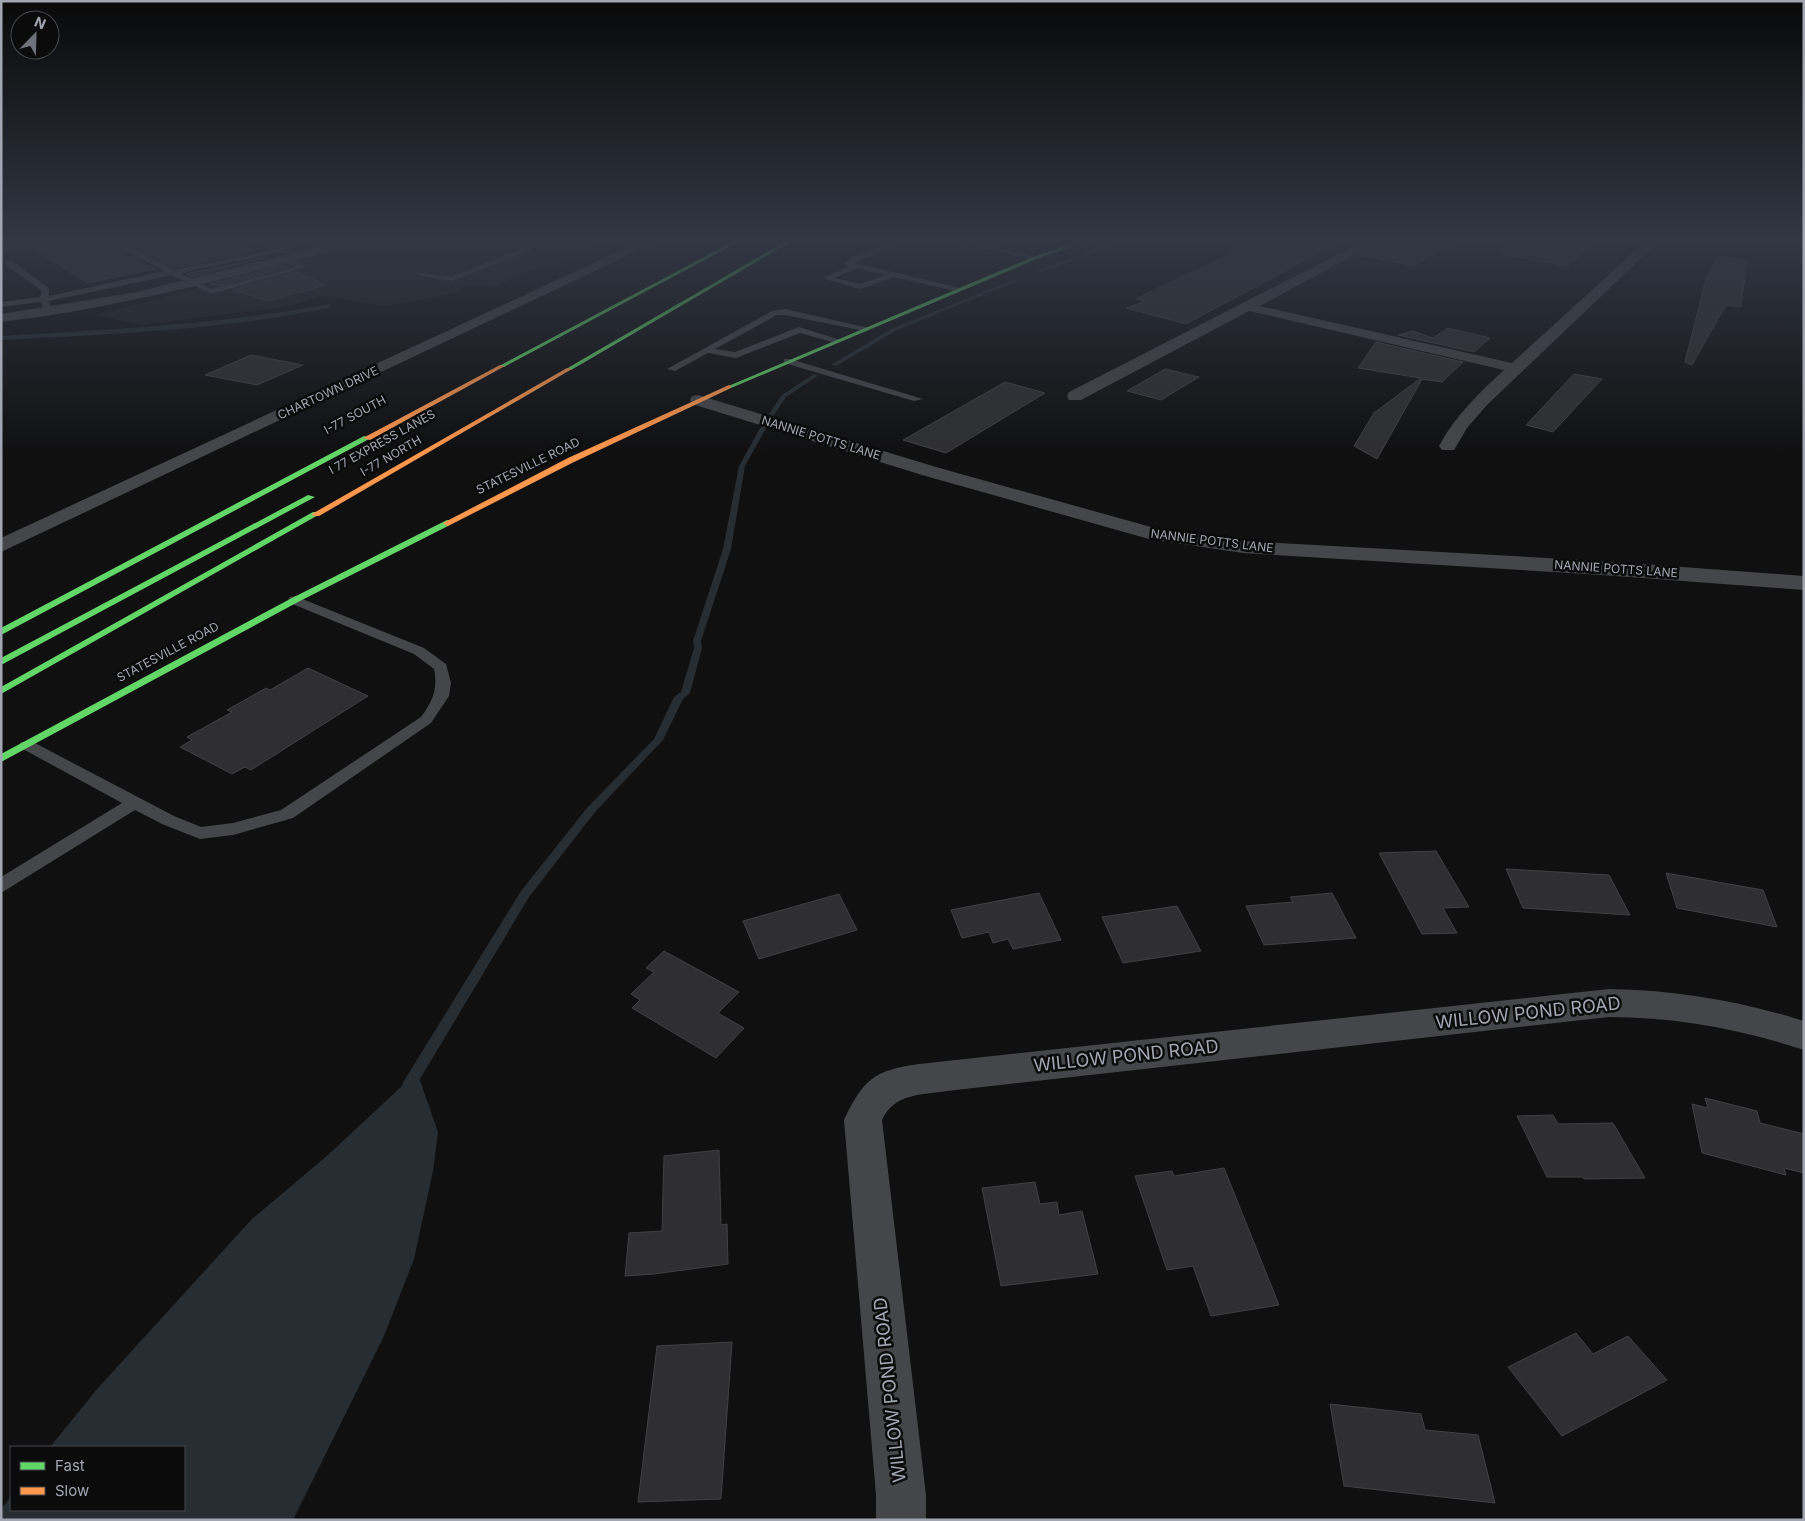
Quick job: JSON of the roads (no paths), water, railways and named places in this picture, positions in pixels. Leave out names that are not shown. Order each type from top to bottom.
[{"type":"main road","points":[[424,394],[584,311]]},
{"type":"main road","name":"I 77 EXPRESS LANES","points":[[1,632],[606,311]]},
{"type":"main road","name":"I-77 NORTH","points":[[1,691],[351,495],[669,311]]},
{"type":"main road","name":"STATESVILLE ROAD","points":[[1,759],[295,600],[489,500],[698,400],[906,311]]},
{"type":"main road","name":"I 77 EXPRESS LANES","points":[[1,662],[324,489]]},
{"type":"street","points":[[1,318],[58,311]]},
{"type":"street","name":"CHARTOWN DRIVE","points":[[1,546],[501,311]]},
{"type":"street","points":[[1075,396],[1240,311]]},
{"type":"street","points":[[1265,311],[1515,368]]},
{"type":"street","points":[[1448,446],[1455,429],[1515,368],[1577,311]]},
{"type":"street","name":"NANNIE POTTS LANE","points":[[698,400],[928,471],[1149,533],[1243,547],[1583,566],[1804,583]]},
{"type":"street","name":"WILLOW POND ROAD","points":[[901,1520],[901,1495],[863,1120],[870,1103],[880,1091],[895,1083],[947,1076],[1609,1003],[1677,1005],[1736,1015],[1804,1036]]},
{"type":"lane","points":[[672,369],[709,351],[774,313],[785,312],[865,328]]},
{"type":"lane","points":[[709,351],[736,355],[799,330],[836,340]]},
{"type":"lane","points":[[787,361],[918,399]]},
{"type":"lane","points":[[27,745],[168,820],[200,833],[233,829],[286,814],[426,720],[440,703],[445,683],[441,667],[419,651],[295,600]]},
{"type":"lane","points":[[1,886],[135,802]]},
{"type":"waterway","points":[[1,338],[207,324],[301,311]]},
{"type":"waterway","points":[[834,365],[893,330],[940,311]]},
{"type":"waterway","points":[[409,1085],[525,894],[591,810],[658,740],[679,697],[685,693],[698,648],[697,641],[727,549],[742,466],[767,421],[784,396],[816,375]]}]
